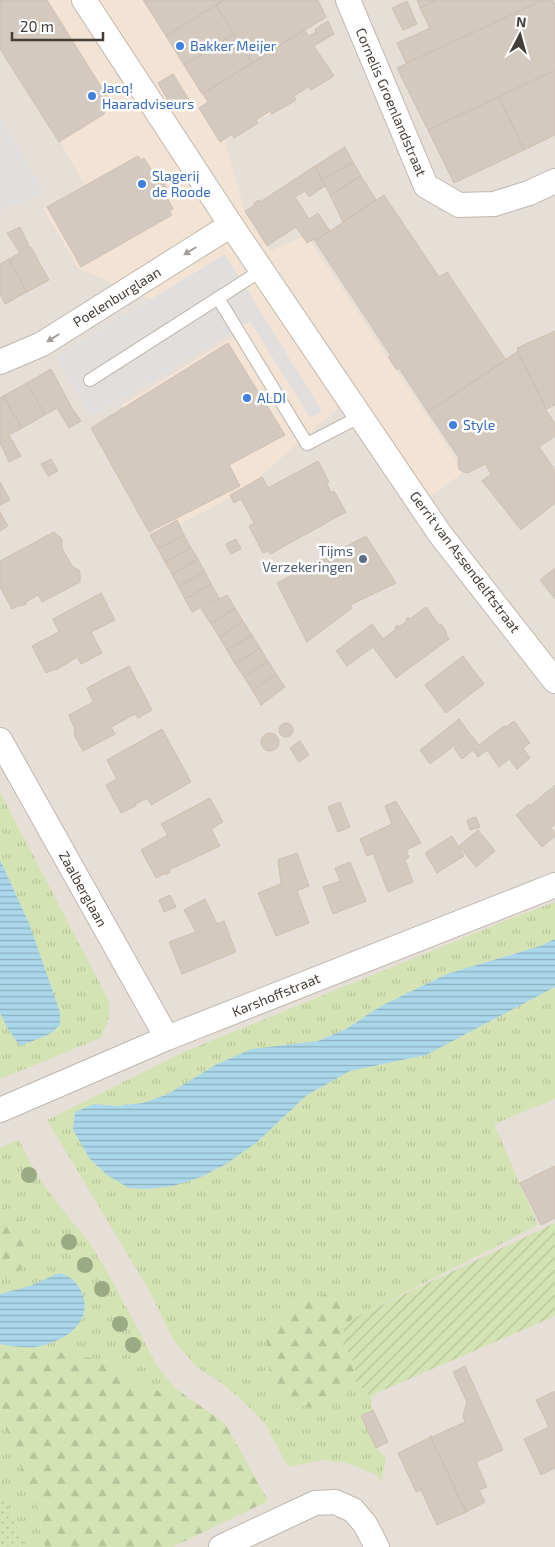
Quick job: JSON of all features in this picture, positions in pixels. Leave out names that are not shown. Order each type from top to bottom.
[{"type":"street","name":"Gerrit van Assendelftstraat","points":[[84,0],[231,225],[440,534],[555,681]]},
{"type":"street","name":"Cornelis Groenlandstraat","points":[[348,0],[426,186],[459,205],[494,204],[555,181]]},
{"type":"street","name":"Poelenburglaan","points":[[0,362],[42,344],[231,225]]},
{"type":"street","name":"Zaalberglaan","points":[[0,740],[167,1038]]},
{"type":"street","name":"Karshoffstraat","points":[[0,1110],[167,1038],[555,886]]},
{"type":"street","points":[[221,1547],[315,1503],[335,1502],[353,1510],[365,1524],[377,1547]]},
{"type":"lane","points":[[90,380],[262,270]]},
{"type":"lane","points":[[218,298],[308,444],[361,416]]},
{"type":"shaded area","points":[[0,0],[555,0],[555,1547],[0,1547]]},
{"type":"shaded area","points":[[0,0],[200,0],[269,114],[224,138],[245,212],[271,251],[306,235],[455,458],[462,473],[420,504],[349,398],[245,490],[155,537],[99,444],[130,425],[122,405],[234,336],[78,268],[44,209],[85,185],[55,133],[0,50]]},
{"type":"shaded area","points":[[0,118],[44,192],[0,211]]},
{"type":"shaded area","points":[[225,254],[322,411],[310,418],[250,321],[92,416],[56,357]]},
{"type":"green space","points":[[0,792],[109,1001],[109,1017],[101,1038],[0,1079],[0,1013],[8,1029],[60,1012],[29,923],[0,860]]},
{"type":"green space","points":[[555,902],[555,939],[540,946],[447,974],[381,1006],[346,1029],[318,1041],[252,1050],[217,1064],[168,1094],[143,1103],[116,1106],[94,1104],[75,1113],[73,1130],[90,1159],[256,1143],[307,1095],[350,1071],[426,1055],[555,987],[555,1099],[494,1124],[538,1225],[363,1314],[355,1303],[330,1293],[346,1397],[355,1381],[371,1398],[373,1410],[361,1416],[376,1448],[386,1457],[381,1483],[377,1475],[347,1463],[323,1460],[288,1467],[264,1422],[237,1396],[216,1379],[198,1368],[173,1340],[149,1290],[47,1120],[179,1054]]},
{"type":"green space","points":[[19,1140],[37,1176],[90,1243],[119,1293],[157,1366],[176,1389],[151,1391],[111,1362],[34,1347],[0,1343],[0,1280],[15,1275],[9,1209],[0,1207],[0,1148]]},
{"type":"green space","points":[[0,1207],[9,1209],[28,1233],[29,1259],[15,1275],[0,1280]]},
{"type":"green space","points":[[555,1223],[555,1316],[379,1392],[371,1398],[355,1381],[355,1364],[343,1345],[344,1328],[352,1319]]},
{"type":"green space","points":[[330,1293],[355,1303],[363,1314],[352,1319],[343,1345],[355,1364],[355,1381],[346,1397],[318,1408],[295,1406],[279,1396],[270,1377],[265,1330],[291,1306]]},
{"type":"green space","points":[[0,1344],[34,1347],[111,1362],[151,1391],[176,1389],[225,1423],[268,1501],[173,1547],[45,1547],[40,1518],[3,1420],[0,1420]]},
{"type":"green space","points":[[3,1419],[40,1518],[45,1547],[0,1547],[0,1420]]},
{"type":"green space","points":[[0,1488],[26,1547],[0,1547]]},
{"type":"water","points":[[0,860],[29,923],[60,1012],[60,1025],[50,1034],[20,1046],[0,1013]]},
{"type":"water","points":[[555,939],[555,987],[426,1055],[350,1071],[307,1095],[256,1143],[226,1164],[201,1177],[173,1186],[147,1189],[129,1188],[107,1175],[90,1159],[73,1130],[75,1112],[94,1104],[116,1106],[143,1103],[168,1094],[217,1064],[252,1049],[318,1041],[346,1029],[381,1006],[447,974],[540,946]]},
{"type":"water","points":[[59,1273],[76,1283],[84,1301],[84,1311],[81,1320],[75,1328],[57,1341],[46,1345],[22,1347],[0,1344],[0,1294],[30,1286]]},
{"type":"building","points":[[0,0],[47,0],[105,93],[108,104],[104,114],[59,142],[0,49]]},
{"type":"building","points":[[143,0],[224,0],[166,36]]},
{"type":"building","points":[[224,0],[318,0],[326,17],[252,63],[216,5]]},
{"type":"building","points":[[417,0],[437,0],[420,8]]},
{"type":"building","points":[[437,0],[543,0],[406,63],[397,43],[430,28],[420,8]]},
{"type":"building","points":[[543,0],[553,0],[555,5],[555,70],[428,130],[397,68]]},
{"type":"building","points":[[407,1],[417,24],[403,30],[392,8]]},
{"type":"building","points":[[216,5],[234,34],[184,65],[166,36]]},
{"type":"building","points":[[328,21],[334,34],[314,46],[334,76],[311,90],[308,87],[294,96],[296,100],[272,114],[270,111],[256,120],[258,123],[234,138],[232,134],[220,142],[199,108],[208,102],[203,94],[304,30],[309,36],[316,32],[315,29]]},
{"type":"building","points":[[234,34],[252,63],[202,94],[184,65]]},
{"type":"building","points":[[555,70],[555,135],[524,150],[499,97]]},
{"type":"building","points":[[173,74],[190,101],[174,111],[158,83]]},
{"type":"building","points":[[499,97],[524,150],[454,183],[428,130]]},
{"type":"building","points":[[345,147],[353,162],[322,180],[315,166]]},
{"type":"building","points":[[138,156],[141,160],[144,158],[153,173],[157,171],[169,192],[165,194],[173,209],[169,211],[172,215],[81,267],[47,207]]},
{"type":"building","points":[[353,162],[361,176],[330,195],[322,180]]},
{"type":"building","points":[[315,166],[325,186],[309,197],[305,191],[295,197],[309,219],[318,213],[330,231],[315,241],[314,239],[307,243],[296,227],[267,246],[245,211],[254,206],[254,203],[259,200],[260,202]]},
{"type":"building","points":[[361,176],[376,200],[343,222],[330,195]]},
{"type":"building","points":[[384,195],[439,277],[447,272],[506,360],[428,412],[399,368],[397,370],[388,357],[391,356],[315,241]]},
{"type":"building","points":[[20,227],[49,280],[27,292],[9,259],[20,253],[7,233]]},
{"type":"building","points":[[9,259],[27,292],[5,304],[0,294],[0,264]]},
{"type":"building","points":[[555,331],[555,405],[546,409],[517,348]]},
{"type":"building","points":[[228,343],[285,435],[229,465],[240,486],[149,532],[91,428]]},
{"type":"building","points":[[518,351],[546,410],[555,424],[555,436],[539,447],[555,470],[555,503],[521,530],[482,481],[491,474],[485,464],[468,473],[459,469],[459,458],[428,412]]},
{"type":"building","points":[[51,369],[74,412],[81,421],[69,428],[57,408],[45,415],[27,383]]},
{"type":"building","points":[[27,383],[45,415],[22,428],[3,396]]},
{"type":"building","points":[[3,396],[22,428],[9,435],[21,456],[9,462],[0,443],[0,398]]},
{"type":"building","points":[[51,459],[58,471],[48,476],[41,464]]},
{"type":"building","points":[[318,461],[329,482],[327,484],[331,493],[334,491],[346,512],[270,554],[268,551],[263,553],[249,526],[254,523],[241,499],[234,503],[230,495],[262,477],[268,488]]},
{"type":"building","points":[[0,482],[10,500],[0,505]]},
{"type":"building","points":[[0,512],[8,526],[0,531]]},
{"type":"building","points":[[177,520],[184,535],[158,549],[150,535]]},
{"type":"building","points":[[54,532],[62,539],[62,548],[72,566],[80,571],[80,582],[42,602],[38,595],[26,602],[26,604],[12,609],[0,587],[0,561]]},
{"type":"building","points":[[184,535],[191,548],[165,562],[158,549]]},
{"type":"building","points":[[366,536],[396,583],[350,605],[352,608],[307,642],[277,583]]},
{"type":"building","points":[[236,539],[241,549],[231,554],[226,544]]},
{"type":"building","points":[[191,548],[198,559],[172,574],[165,562]]},
{"type":"building","points":[[198,559],[205,572],[178,586],[172,574]]},
{"type":"building","points":[[555,568],[555,599],[540,580]]},
{"type":"building","points":[[205,572],[211,584],[185,599],[178,586]]},
{"type":"building","points":[[211,584],[219,598],[192,612],[185,599]]},
{"type":"building","points":[[101,593],[115,620],[91,632],[102,653],[81,664],[77,657],[56,670],[46,673],[32,646],[59,632],[53,619]]},
{"type":"building","points":[[227,595],[235,608],[211,624],[201,609]]},
{"type":"building","points":[[426,607],[439,625],[441,624],[449,639],[396,678],[373,647],[347,666],[336,651],[372,624],[383,639],[396,629],[397,625],[399,627],[407,621],[408,617],[410,619]]},
{"type":"building","points":[[235,608],[243,621],[219,637],[211,624]]},
{"type":"building","points":[[243,621],[252,635],[227,650],[219,637]]},
{"type":"building","points":[[252,635],[260,648],[235,664],[227,650]]},
{"type":"building","points":[[260,648],[268,661],[244,677],[235,664]]},
{"type":"building","points":[[463,656],[484,684],[446,713],[425,685]]},
{"type":"building","points":[[268,661],[276,674],[252,690],[244,677]]},
{"type":"building","points":[[129,666],[152,710],[138,718],[135,714],[111,727],[115,734],[83,751],[74,735],[75,730],[69,715],[93,702],[87,688]]},
{"type":"building","points":[[276,674],[285,687],[261,705],[252,690]]},
{"type":"building","points":[[459,719],[470,734],[430,764],[420,750]]},
{"type":"building","points":[[514,721],[530,743],[523,748],[530,758],[517,769],[509,759],[499,767],[487,750],[478,757],[473,750],[462,759],[454,748],[471,735],[479,745],[504,726],[506,727]]},
{"type":"building","points":[[286,723],[291,725],[293,730],[291,735],[286,737],[281,735],[279,730],[281,725]]},
{"type":"building","points":[[162,729],[191,782],[151,805],[147,798],[121,813],[106,785],[117,779],[107,760]]},
{"type":"building","points":[[270,733],[276,736],[279,742],[276,748],[270,751],[264,748],[261,742],[264,736]]},
{"type":"building","points":[[300,741],[309,755],[299,762],[290,748]]},
{"type":"building","points":[[555,785],[555,824],[551,828],[555,836],[542,847],[516,815]]},
{"type":"building","points":[[210,798],[223,822],[211,829],[220,846],[169,870],[170,872],[166,875],[166,873],[156,878],[141,850],[168,835],[161,824]]},
{"type":"building","points":[[396,801],[421,843],[406,850],[409,857],[405,860],[413,882],[388,892],[373,853],[367,856],[360,839],[392,824],[385,806]]},
{"type":"building","points":[[340,802],[350,827],[338,832],[328,807]]},
{"type":"building","points":[[476,817],[480,827],[470,830],[467,820]]},
{"type":"building","points":[[478,830],[495,851],[476,867],[459,846]]},
{"type":"building","points":[[452,836],[464,856],[437,873],[425,853]]},
{"type":"building","points":[[297,853],[309,886],[297,891],[309,923],[276,936],[258,893],[281,884],[278,860]]},
{"type":"building","points":[[350,862],[366,901],[333,914],[323,887],[340,881],[335,868]]},
{"type":"building","points":[[170,895],[176,907],[164,912],[159,900]]},
{"type":"building","points":[[205,899],[217,924],[224,921],[236,952],[182,974],[169,942],[196,932],[184,910]]},
{"type":"building","points":[[555,1166],[555,1218],[541,1225],[520,1183]]},
{"type":"building","points":[[465,1366],[503,1450],[476,1462],[487,1487],[479,1490],[485,1502],[466,1512],[430,1436],[432,1437],[465,1422],[463,1416],[467,1402],[453,1372]]},
{"type":"building","points":[[555,1391],[555,1468],[541,1475],[524,1439],[549,1427],[536,1400]]},
{"type":"building","points":[[373,1410],[388,1442],[376,1448],[361,1416]]},
{"type":"building","points":[[431,1437],[466,1512],[437,1525],[421,1490],[416,1492],[398,1453]]},
{"type":"place","name":"Bakker Meijer","points":[[180,46]]},
{"type":"place","name":"Jacq! Haaradviseurs","points":[[92,96]]},
{"type":"place","name":"Slagerij de Roode","points":[[142,184]]},
{"type":"place","name":"ALDI","points":[[247,398]]},
{"type":"place","name":"Style","points":[[453,425]]},
{"type":"place","name":"Tijms Verzekeringen","points":[[363,559]]}]
